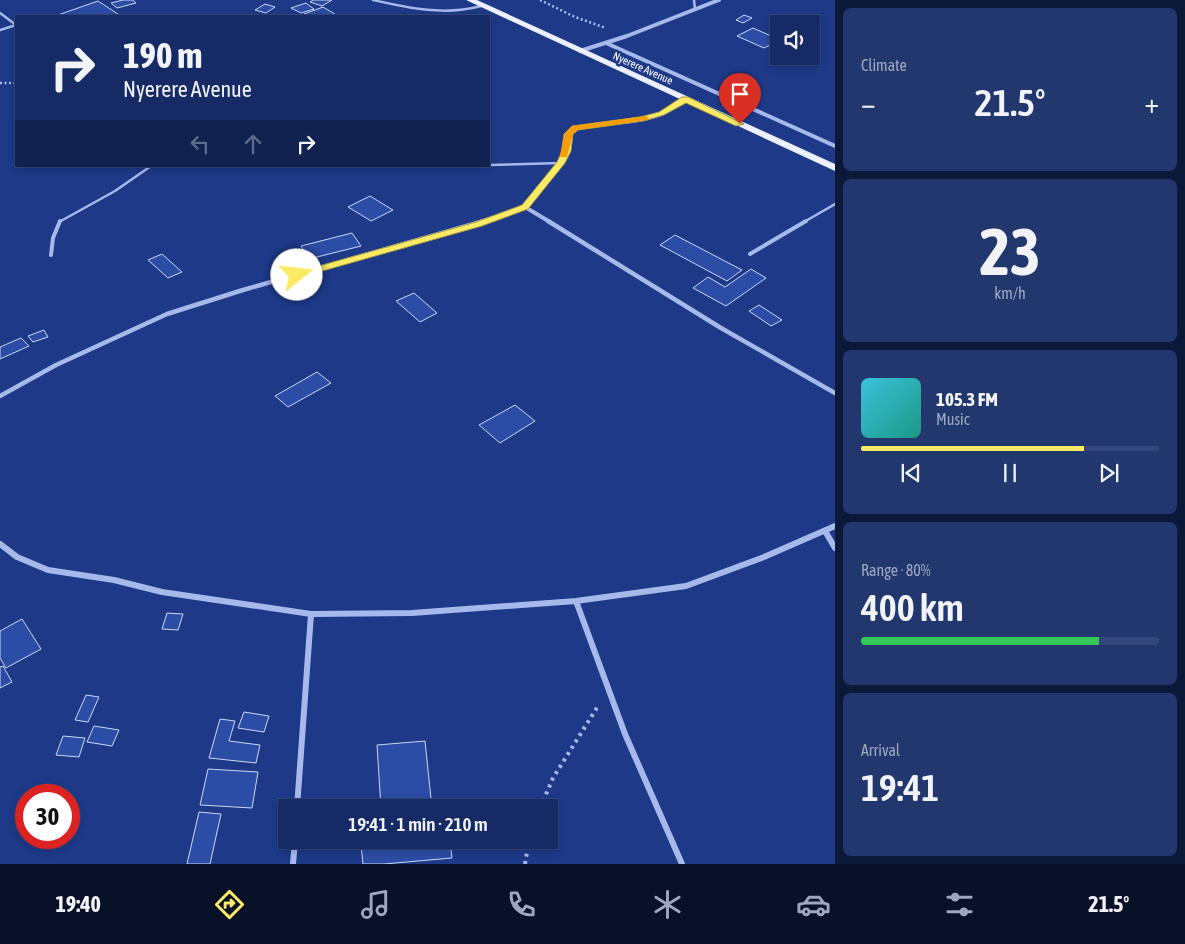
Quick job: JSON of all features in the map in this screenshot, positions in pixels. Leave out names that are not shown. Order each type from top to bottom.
[{"type":"main road","name":"Nyerere Avenue","points":[[470,0],[835,168]]},
{"type":"street","points":[[579,51],[627,36],[719,0]]},
{"type":"street","points":[[606,43],[835,146]]},
{"type":"street","points":[[0,396],[56,365],[167,314],[243,290],[479,224],[525,207],[561,163],[566,151],[569,134],[575,128],[662,114],[685,99]]},
{"type":"street","points":[[525,207],[721,328],[835,393]]},
{"type":"street","points":[[0,544],[17,557],[48,570],[114,580],[162,592],[311,614],[412,613],[576,601],[686,586],[764,557],[835,526]]},
{"type":"street","points":[[825,531],[835,548]]},
{"type":"street","points":[[576,601],[608,691],[661,820],[682,864]]},
{"type":"street","points":[[298,799],[311,614]]},
{"type":"street","points":[[293,864],[294,849]]},
{"type":"lane","points":[[373,0],[448,12],[469,10],[481,6]]},
{"type":"lane","points":[[694,0],[695,10]]},
{"type":"lane","points":[[0,14],[15,24]]},
{"type":"lane","points":[[0,30],[15,25]]},
{"type":"lane","points":[[490,165],[561,163]]},
{"type":"lane","points":[[51,255],[53,238],[60,220],[115,191],[150,167]]},
{"type":"lane","points":[[750,254],[835,204]]},
{"type":"path","points":[[540,0],[575,17],[627,36]]},
{"type":"path","points":[[0,83],[15,83]]},
{"type":"path","points":[[544,799],[562,762],[608,691]]},
{"type":"path","points":[[525,864],[528,849]]},
{"type":"building","points":[[133,0],[136,3],[117,8],[111,3]]},
{"type":"building","points":[[313,0],[332,0],[322,6],[310,2]]},
{"type":"building","points":[[98,1],[119,15],[58,15]]},
{"type":"building","points":[[306,3],[314,9],[301,13],[291,8]]},
{"type":"building","points":[[265,4],[275,7],[266,13],[255,10]]},
{"type":"building","points":[[323,7],[336,15],[306,15],[304,14]]},
{"type":"building","points":[[744,15],[752,18],[743,23],[736,20]]},
{"type":"building","points":[[753,28],[770,36],[770,45],[764,48],[737,36]]},
{"type":"building","points":[[370,196],[393,210],[371,221],[348,207]]},
{"type":"building","points":[[352,233],[361,246],[309,259],[301,246]]},
{"type":"building","points":[[675,235],[742,270],[727,281],[660,245]]},
{"type":"building","points":[[162,254],[182,272],[168,278],[148,260]]},
{"type":"building","points":[[751,269],[766,278],[726,306],[693,288],[708,277],[725,287]]},
{"type":"building","points":[[414,293],[437,313],[420,322],[396,301]]},
{"type":"building","points":[[759,305],[782,320],[771,326],[749,311]]},
{"type":"building","points":[[44,330],[48,337],[33,342],[28,336]]},
{"type":"building","points":[[21,338],[29,346],[0,359],[0,347]]},
{"type":"building","points":[[317,372],[331,383],[288,407],[275,396]]},
{"type":"building","points":[[515,405],[535,421],[500,443],[479,425]]},
{"type":"building","points":[[167,613],[183,614],[178,630],[162,629]]},
{"type":"building","points":[[22,619],[41,649],[6,668],[0,658],[0,631]]},
{"type":"building","points":[[3,666],[12,682],[0,688],[0,667]]},
{"type":"building","points":[[86,695],[99,697],[88,722],[75,720]]},
{"type":"building","points":[[244,712],[269,716],[264,732],[238,728]]},
{"type":"building","points":[[220,719],[235,721],[229,741],[260,745],[256,763],[209,758]]},
{"type":"building","points":[[94,726],[119,730],[112,746],[87,742]]},
{"type":"building","points":[[63,736],[85,738],[79,757],[56,755]]},
{"type":"building","points":[[425,741],[431,799],[380,799],[377,745]]},
{"type":"building","points":[[208,769],[258,772],[252,808],[200,805]]},
{"type":"building","points":[[199,812],[221,814],[210,864],[187,864]]},
{"type":"building","points":[[361,849],[451,849],[452,858],[363,864]]},
{"type":"slow traffic","points":[[564,156],[569,134],[575,128],[645,118]]},
{"type":"route","points":[[297,275],[479,224],[525,207],[561,163],[566,151],[569,134],[575,128],[616,123],[662,114],[685,99],[740,124]]}]
